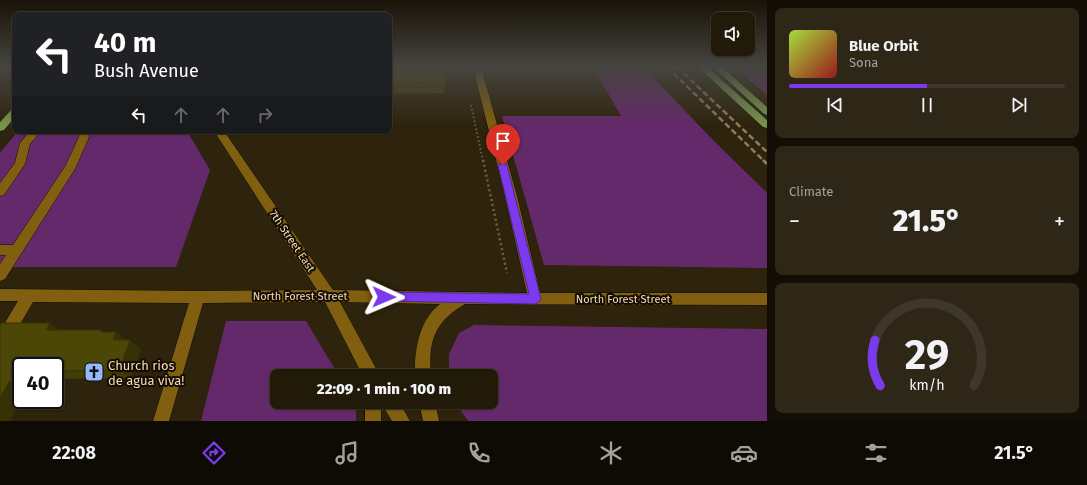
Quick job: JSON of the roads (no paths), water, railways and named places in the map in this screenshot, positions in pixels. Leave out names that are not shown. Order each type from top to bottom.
[{"type":"main road","points":[[727,87],[764,116]]},
{"type":"main road","points":[[736,87],[764,116],[767,126]]},
{"type":"main road","points":[[0,128],[12,114]]},
{"type":"street","points":[[482,87],[511,196],[535,299]]},
{"type":"street","points":[[0,192],[20,164],[25,143],[33,134]]},
{"type":"street","points":[[0,275],[71,166],[84,137],[83,134]]},
{"type":"street","name":"7th Street East","points":[[221,134],[329,296],[368,369]]},
{"type":"street","points":[[0,250],[16,250]]},
{"type":"street","name":"North Forest Street","points":[[0,295],[767,300]]},
{"type":"street","points":[[0,345],[28,295]]},
{"type":"street","points":[[161,421],[198,297]]},
{"type":"street","points":[[422,369],[425,343],[437,316],[450,305],[464,298]]},
{"type":"street","points":[[373,409],[373,421]]},
{"type":"street","points":[[394,409],[402,421]]},
{"type":"street","points":[[428,409],[431,421]]},
{"type":"railway","points":[[687,87],[764,161]]},
{"type":"railway","points":[[698,87],[767,152]]},
{"type":"railway","points":[[764,161],[767,164]]},
{"type":"place","name":"Church rios de agua viva!","points":[[94,372]]}]
